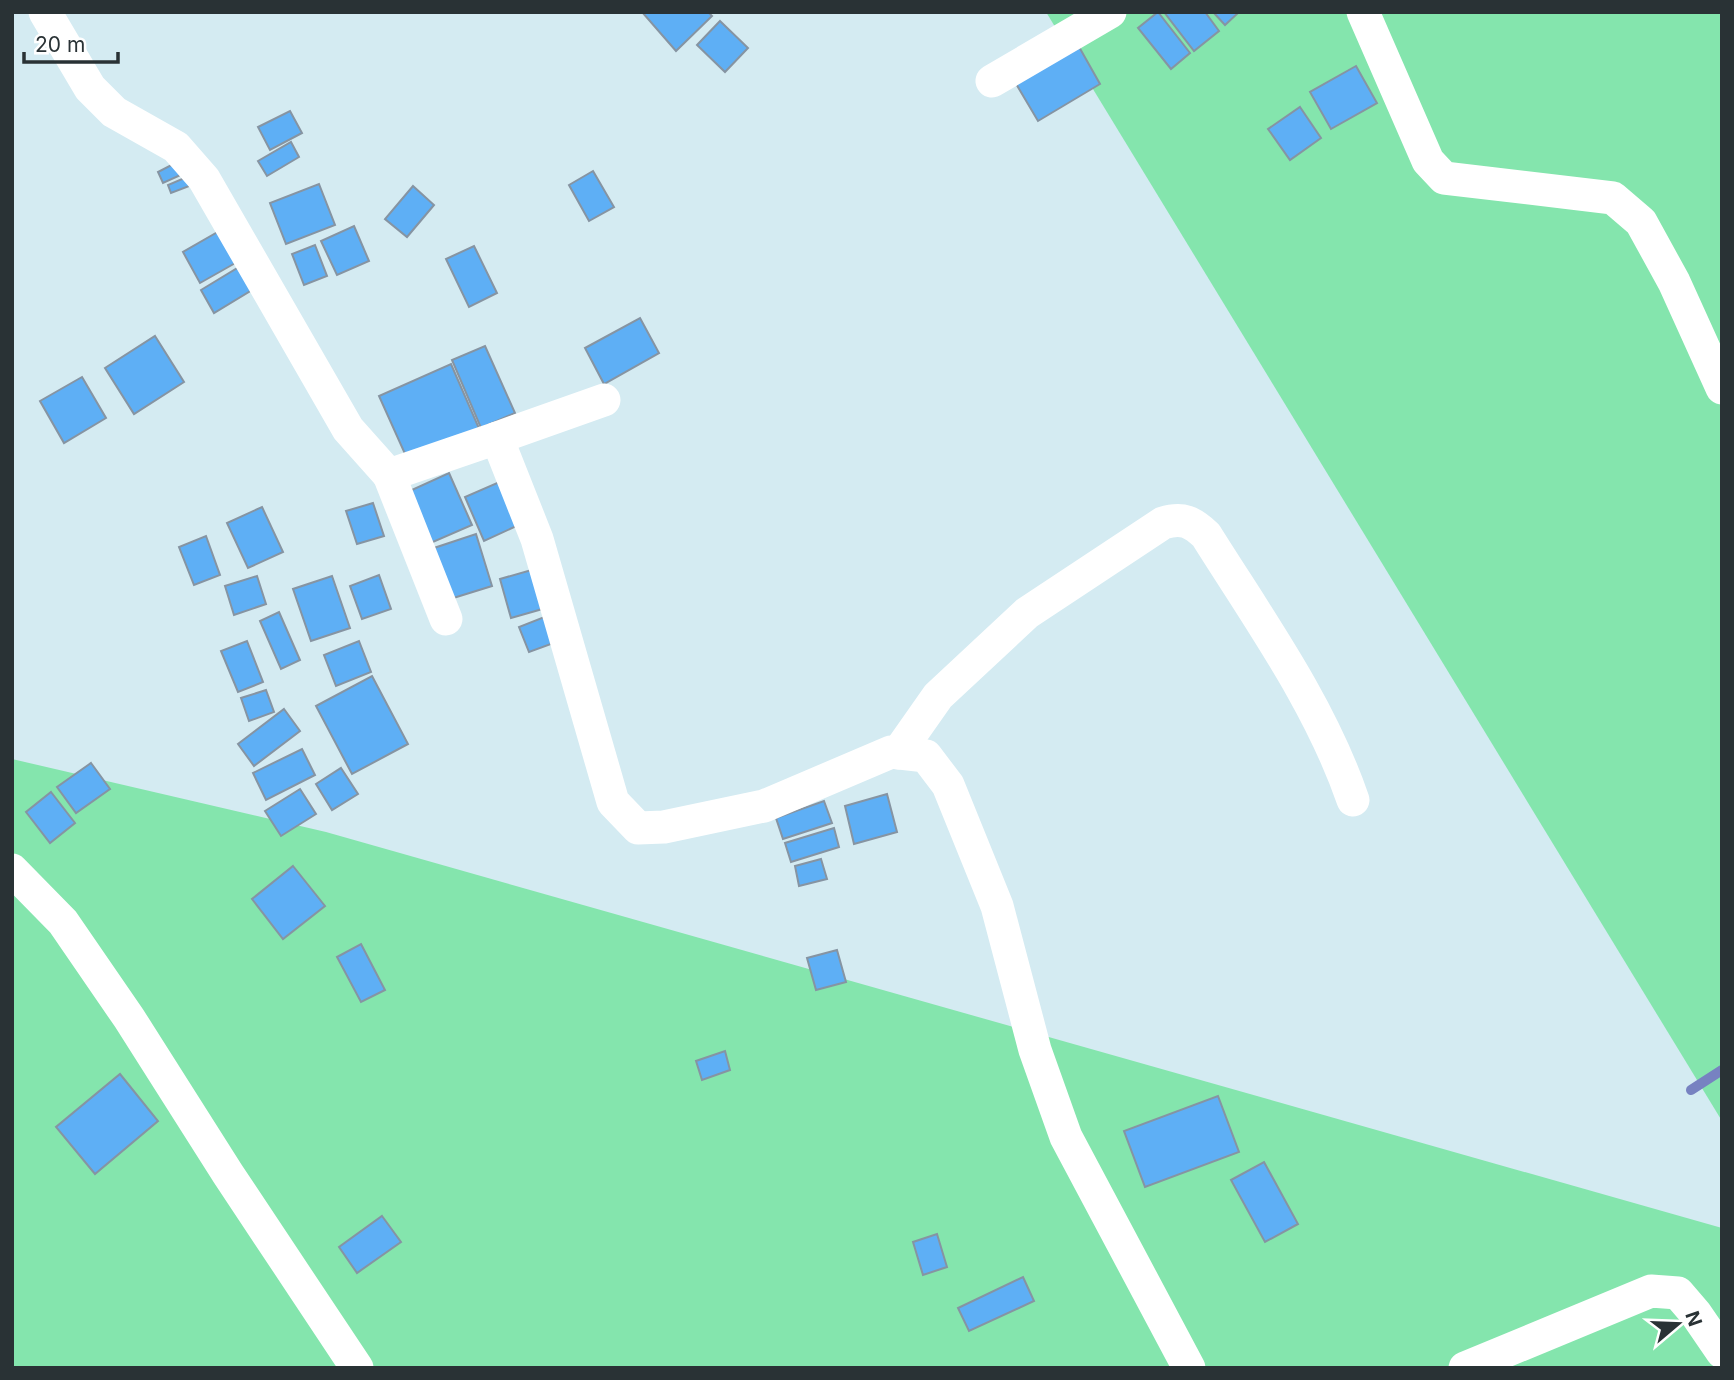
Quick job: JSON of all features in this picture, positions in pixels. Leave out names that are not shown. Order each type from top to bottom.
[{"type":"street","points":[[45,12],[90,88],[114,112],[176,147],[204,179],[348,429],[389,475],[446,619]]},
{"type":"street","points":[[992,81],[1110,12]]},
{"type":"street","points":[[1363,12],[1428,161],[1444,178],[1613,198],[1641,222],[1675,282],[1722,388]]},
{"type":"street","points":[[389,475],[604,400]]},
{"type":"street","points":[[497,439],[537,538],[613,802],[638,828],[664,827],[764,806],[891,752],[926,756],[948,785],[997,906],[1035,1051],[1066,1137],[1189,1368]]},
{"type":"street","points":[[898,753],[938,696],[1027,613],[1163,523],[1177,519],[1192,522],[1206,535],[1309,700],[1340,762],[1353,800]]},
{"type":"street","points":[[12,870],[63,922],[130,1018],[228,1174],[357,1368]]},
{"type":"street","points":[[1465,1368],[1651,1291],[1678,1293],[1722,1352]]},
{"type":"green space","points":[[1046,12],[1722,12],[1722,1121]]},
{"type":"green space","points":[[12,759],[326,832],[1722,1228],[1722,1368],[12,1368]]},
{"type":"building","points":[[642,12],[708,12],[712,16],[676,51]]},
{"type":"building","points":[[1158,12],[1190,53],[1171,69],[1138,28]]},
{"type":"building","points":[[1164,12],[1205,12],[1219,31],[1194,51]]},
{"type":"building","points":[[1213,12],[1237,12],[1238,13],[1225,25]]},
{"type":"building","points":[[720,21],[748,48],[725,72],[697,45]]},
{"type":"building","points":[[1078,45],[1100,84],[1038,121],[1015,82]]},
{"type":"building","points":[[1356,66],[1377,103],[1331,129],[1310,92]]},
{"type":"building","points":[[1300,107],[1321,138],[1290,160],[1268,129]]},
{"type":"building","points":[[290,111],[302,133],[270,150],[258,127]]},
{"type":"building","points":[[291,142],[299,157],[267,176],[258,161]]},
{"type":"building","points":[[179,161],[185,173],[163,183],[158,172]]},
{"type":"building","points":[[593,171],[614,207],[589,221],[569,185]]},
{"type":"building","points":[[189,176],[192,185],[171,193],[168,185]]},
{"type":"building","points":[[319,184],[335,225],[286,244],[270,203]]},
{"type":"building","points":[[413,186],[434,205],[407,237],[385,219]]},
{"type":"building","points":[[228,226],[246,257],[200,283],[183,252]]},
{"type":"building","points":[[354,226],[369,261],[337,275],[321,241]]},
{"type":"building","points":[[315,245],[327,276],[304,285],[292,254]]},
{"type":"building","points":[[474,246],[497,293],[469,307],[446,259]]},
{"type":"building","points":[[249,261],[262,284],[214,313],[201,290]]},
{"type":"building","points":[[640,318],[659,353],[604,384],[585,348]]},
{"type":"building","points":[[155,336],[184,382],[134,414],[105,368]]},
{"type":"building","points":[[485,346],[515,413],[481,428],[452,360]]},
{"type":"building","points":[[451,364],[481,433],[410,465],[379,396]]},
{"type":"building","points":[[82,377],[106,418],[64,443],[40,401]]},
{"type":"building","points":[[449,473],[472,525],[426,545],[403,494]]},
{"type":"building","points":[[504,480],[523,523],[484,541],[465,497]]},
{"type":"building","points":[[373,503],[384,536],[357,544],[346,511]]},
{"type":"building","points":[[262,507],[283,552],[248,568],[227,523]]},
{"type":"building","points":[[476,534],[492,586],[447,600],[431,549]]},
{"type":"building","points":[[206,536],[220,575],[194,585],[179,547]]},
{"type":"building","points":[[542,567],[553,606],[511,618],[500,579]]},
{"type":"building","points":[[379,575],[391,609],[362,619],[350,586]]},
{"type":"building","points":[[257,576],[266,604],[234,615],[225,586]]},
{"type":"building","points":[[332,576],[350,628],[311,641],[293,589]]},
{"type":"building","points":[[279,612],[300,660],[281,669],[260,621]]},
{"type":"building","points":[[552,614],[562,640],[529,652],[519,627]]},
{"type":"building","points":[[247,641],[263,682],[238,692],[221,651]]},
{"type":"building","points":[[359,641],[371,672],[336,686],[324,655]]},
{"type":"building","points":[[372,676],[408,744],[352,774],[316,706]]},
{"type":"building","points":[[266,690],[274,712],[249,721],[241,698]]},
{"type":"building","points":[[284,709],[300,731],[254,766],[238,744]]},
{"type":"building","points":[[302,749],[315,775],[266,800],[253,773]]},
{"type":"building","points":[[91,763],[110,789],[76,813],[57,787]]},
{"type":"building","points":[[341,768],[358,794],[332,810],[316,784]]},
{"type":"building","points":[[300,789],[316,814],[281,836],[265,811]]},
{"type":"building","points":[[51,792],[75,823],[50,843],[26,812]]},
{"type":"building","points":[[887,794],[897,832],[854,844],[845,806]]},
{"type":"building","points":[[824,801],[832,823],[783,839],[776,818]]},
{"type":"building","points":[[834,828],[839,847],[791,862],[785,843]]},
{"type":"building","points":[[821,859],[827,879],[799,886],[795,866]]},
{"type":"building","points":[[293,866],[325,906],[283,939],[252,899]]},
{"type":"building","points":[[361,944],[385,990],[361,1002],[337,957]]},
{"type":"building","points":[[837,950],[846,982],[816,990],[807,958]]},
{"type":"building","points":[[725,1051],[730,1070],[702,1080],[696,1061]]},
{"type":"building","points":[[120,1074],[158,1121],[95,1174],[56,1127]]},
{"type":"building","points":[[1218,1096],[1239,1152],[1145,1187],[1124,1131]]},
{"type":"building","points":[[1264,1162],[1298,1224],[1265,1242],[1231,1180]]},
{"type":"building","points":[[382,1216],[401,1242],[357,1273],[339,1247]]},
{"type":"building","points":[[937,1234],[947,1267],[923,1275],[913,1242]]},
{"type":"building","points":[[1023,1277],[1034,1301],[969,1331],[958,1308]]},
{"type":"waterway","points":[[1691,1090],[1722,1070]]}]
